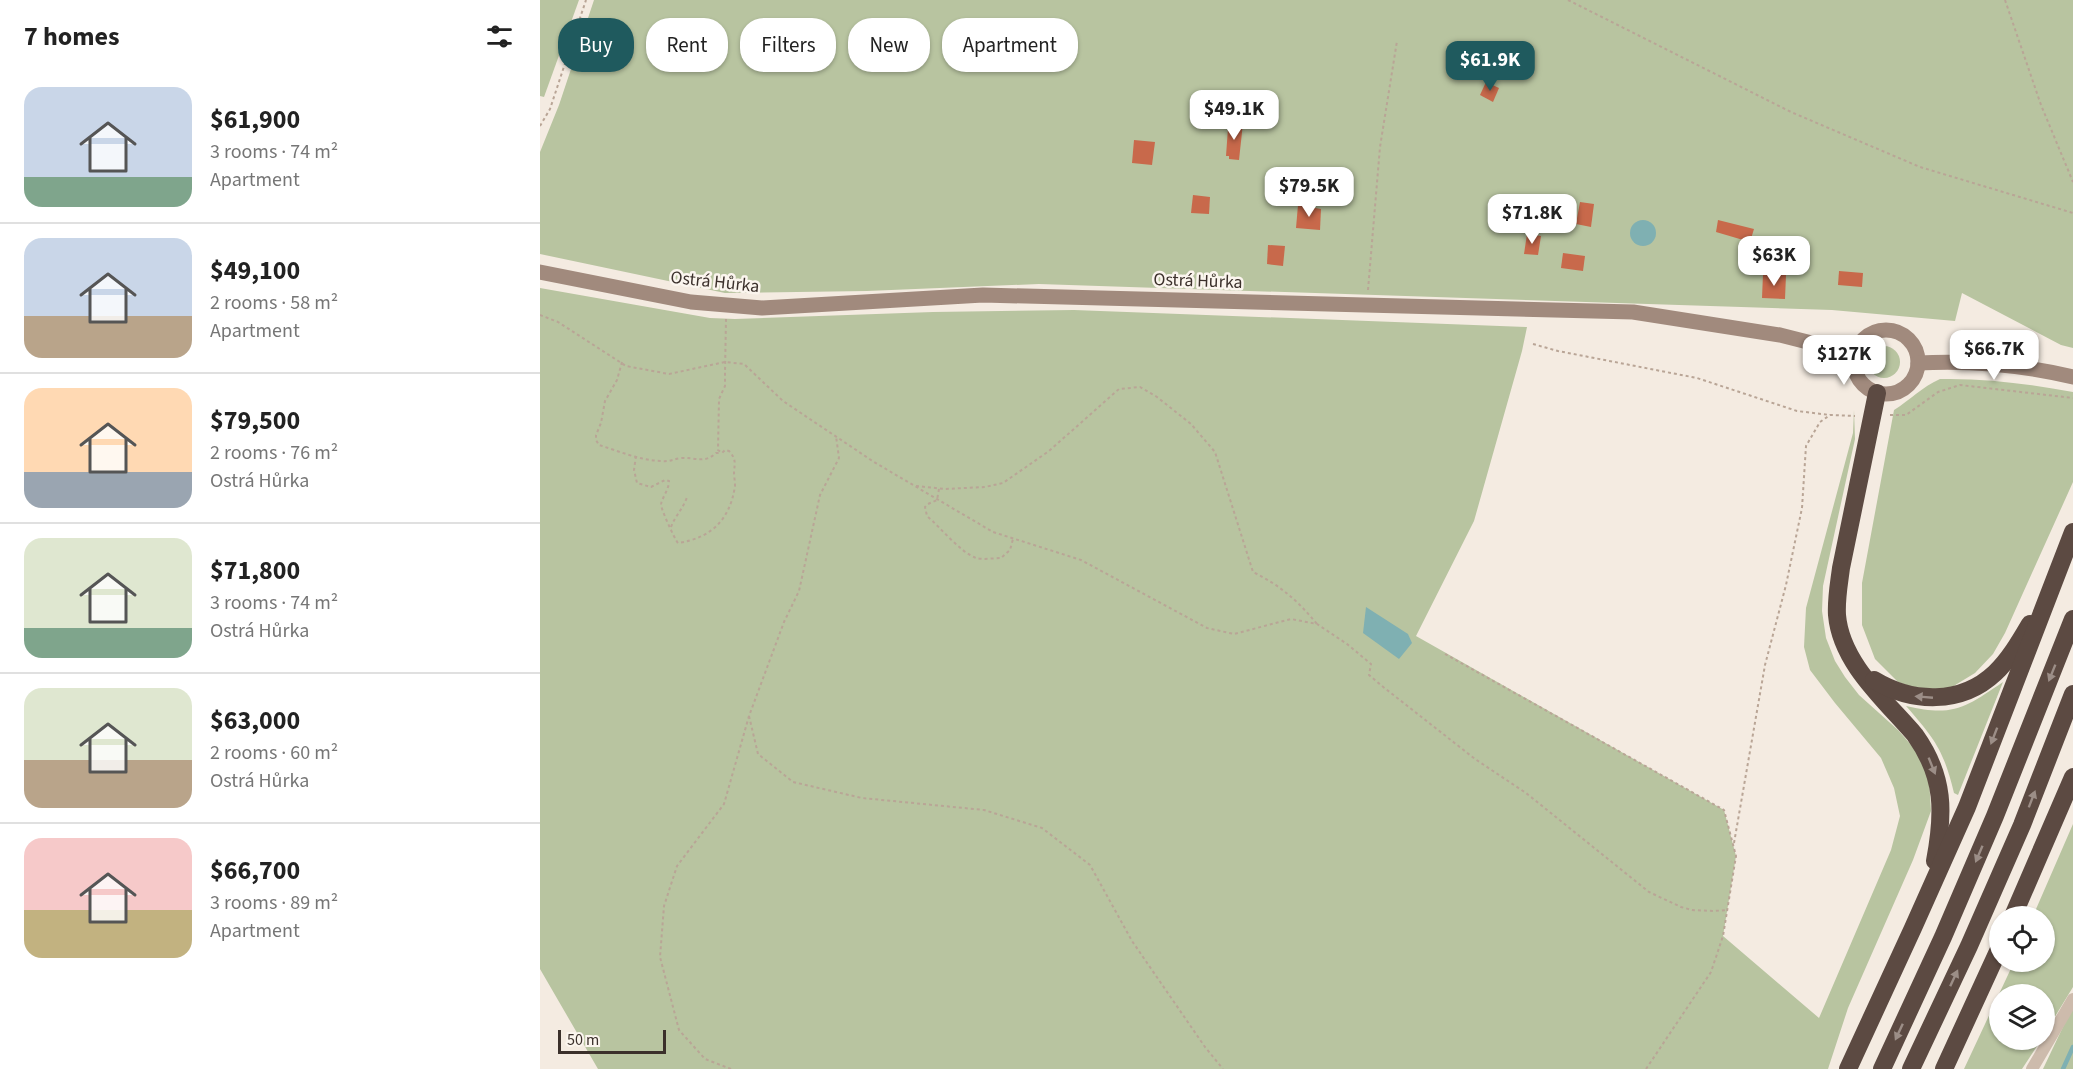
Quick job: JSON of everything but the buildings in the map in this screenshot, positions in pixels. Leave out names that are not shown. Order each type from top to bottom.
[{"type":"highway","points":[[1877,393],[1841,568],[1837,616],[1843,639],[1859,670],[1915,735],[1927,753],[1935,773],[1941,802],[1941,818],[1929,893]]},
{"type":"highway","points":[[1848,1069],[1967,807],[2073,532]]},
{"type":"highway","points":[[1859,670],[1881,685],[1915,696],[1947,696],[1972,688],[2003,665],[2054,584]]},
{"type":"highway","points":[[1882,1069],[1943,937],[1995,816],[2073,619]]},
{"type":"highway","points":[[1911,1069],[2018,835],[2073,694]]},
{"type":"highway","points":[[2017,906],[2073,777]]},
{"type":"highway","points":[[1944,1069],[1989,971]]},
{"type":"main road","name":"Ostrá Hůrka","points":[[540,272],[691,302],[762,308],[982,295],[1633,312],[1780,335],[1855,354]]},
{"type":"main road","points":[[1885,330],[1904,336],[1912,343],[1918,363],[1912,381],[1905,388],[1887,394],[1868,389],[1856,374],[1854,364],[1859,345],[1866,337],[1885,330]]},
{"type":"main road","points":[[1918,363],[1968,362],[2034,369],[2073,377]]},
{"type":"street","points":[[2032,1069],[2073,999]]},
{"type":"path","points":[[540,126],[550,109],[586,0]]},
{"type":"path","points":[[1568,0],[1791,112],[1910,162],[2073,213]]},
{"type":"path","points":[[2005,0],[2041,105],[2073,182]]},
{"type":"path","points":[[1367,305],[1380,147],[1397,41]]},
{"type":"path","points":[[720,453],[719,399],[725,386],[726,304]]},
{"type":"path","points":[[540,315],[558,322],[626,366],[669,375],[725,362],[744,364],[783,401],[914,486],[993,532],[1081,560],[1207,627],[1234,634],[1291,620],[1317,624]]},
{"type":"path","points":[[1533,344],[1697,378],[1797,411],[1830,415],[1906,415],[1938,392],[1960,386],[2073,398]]},
{"type":"path","points":[[622,362],[617,380],[605,401],[602,423],[596,440],[599,445],[660,462],[680,458],[703,460],[711,458],[716,453],[729,451],[736,464],[735,484],[723,519],[714,530],[678,543],[661,512],[661,504],[670,485],[669,482],[665,480],[651,487],[637,483],[634,470],[636,456]]},
{"type":"path","points":[[914,486],[939,489],[985,487],[1003,483],[1049,451],[1119,389],[1140,387],[1157,397],[1191,424],[1215,452],[1253,572],[1271,580],[1296,599],[1317,624],[1371,664],[1369,675],[1382,686],[1475,759],[1526,793],[1649,892],[1692,910],[1727,909]]},
{"type":"path","points":[[1733,845],[1765,665],[1786,585],[1802,508],[1806,446],[1820,422],[1830,415]]},
{"type":"path","points":[[731,1069],[705,1059],[679,1030],[660,957],[664,906],[677,866],[724,804],[749,716],[784,622],[800,591],[820,495],[839,459],[836,436]]},
{"type":"path","points":[[937,500],[939,489]]},
{"type":"path","points":[[671,527],[687,497]]},
{"type":"path","points":[[937,500],[925,507],[927,516],[976,558],[1001,558],[1010,550],[1013,539]]},
{"type":"path","points":[[1445,654],[1724,810],[1736,856],[1723,936],[1711,972],[1646,1069]]},
{"type":"path","points":[[749,716],[758,754],[793,782],[862,798],[984,810],[1042,828],[1090,865],[1132,940],[1205,1047],[1223,1069]]},
{"type":"green space","points":[[540,0],[579,0],[573,18],[558,18],[558,58],[544,97],[540,96]]},
{"type":"green space","points":[[594,0],[2073,0],[2073,348],[2061,345],[1962,293],[1955,321],[1832,310],[1039,284],[867,291],[725,293],[540,254],[540,152],[570,72],[634,72],[634,18],[588,18]]},
{"type":"green space","points":[[540,288],[710,318],[735,319],[1074,310],[1527,327],[1474,521],[1416,636],[1724,810],[1736,856],[1723,936],[1819,1018],[1891,850],[1900,816],[1894,788],[1881,758],[1810,670],[1804,647],[1806,608],[1853,433],[1854,410],[1855,439],[1823,586],[1822,611],[1826,638],[1835,661],[1859,695],[1898,730],[1920,755],[1929,778],[1931,811],[1913,860],[1848,1008],[1828,1069],[598,1069],[540,969]]},
{"type":"green space","points":[[1884,346],[1895,351],[1900,362],[1895,373],[1884,378],[1873,373],[1868,362],[1873,351]]},
{"type":"green space","points":[[1940,379],[2007,382],[2073,392],[2073,482],[2005,633],[1993,654],[1975,673],[1952,687],[1927,692],[1898,682],[1875,659],[1862,625],[1862,583],[1894,410]]},
{"type":"green space","points":[[2003,682],[1958,795],[1954,793],[1937,746],[1906,706],[1936,711],[1958,708]]},
{"type":"green space","points":[[2073,824],[2073,987],[2055,1017],[2055,984],[2004,984],[2009,972],[2055,972],[2055,906],[2037,906]]},
{"type":"green space","points":[[2073,1008],[2073,1069],[2043,1069],[2052,1050],[2055,1050],[2055,1044]]},
{"type":"green space","points":[[1989,1016],[1989,1050],[2034,1050],[2022,1069],[1964,1069]]},
{"type":"water","points":[[1643,220],[1652,224],[1656,233],[1652,242],[1643,246],[1634,242],[1630,233],[1634,224]]},
{"type":"water","points":[[1366,607],[1408,634],[1412,643],[1399,659],[1363,633]]},
{"type":"waterway","points":[[2063,1069],[2073,1047]]}]
